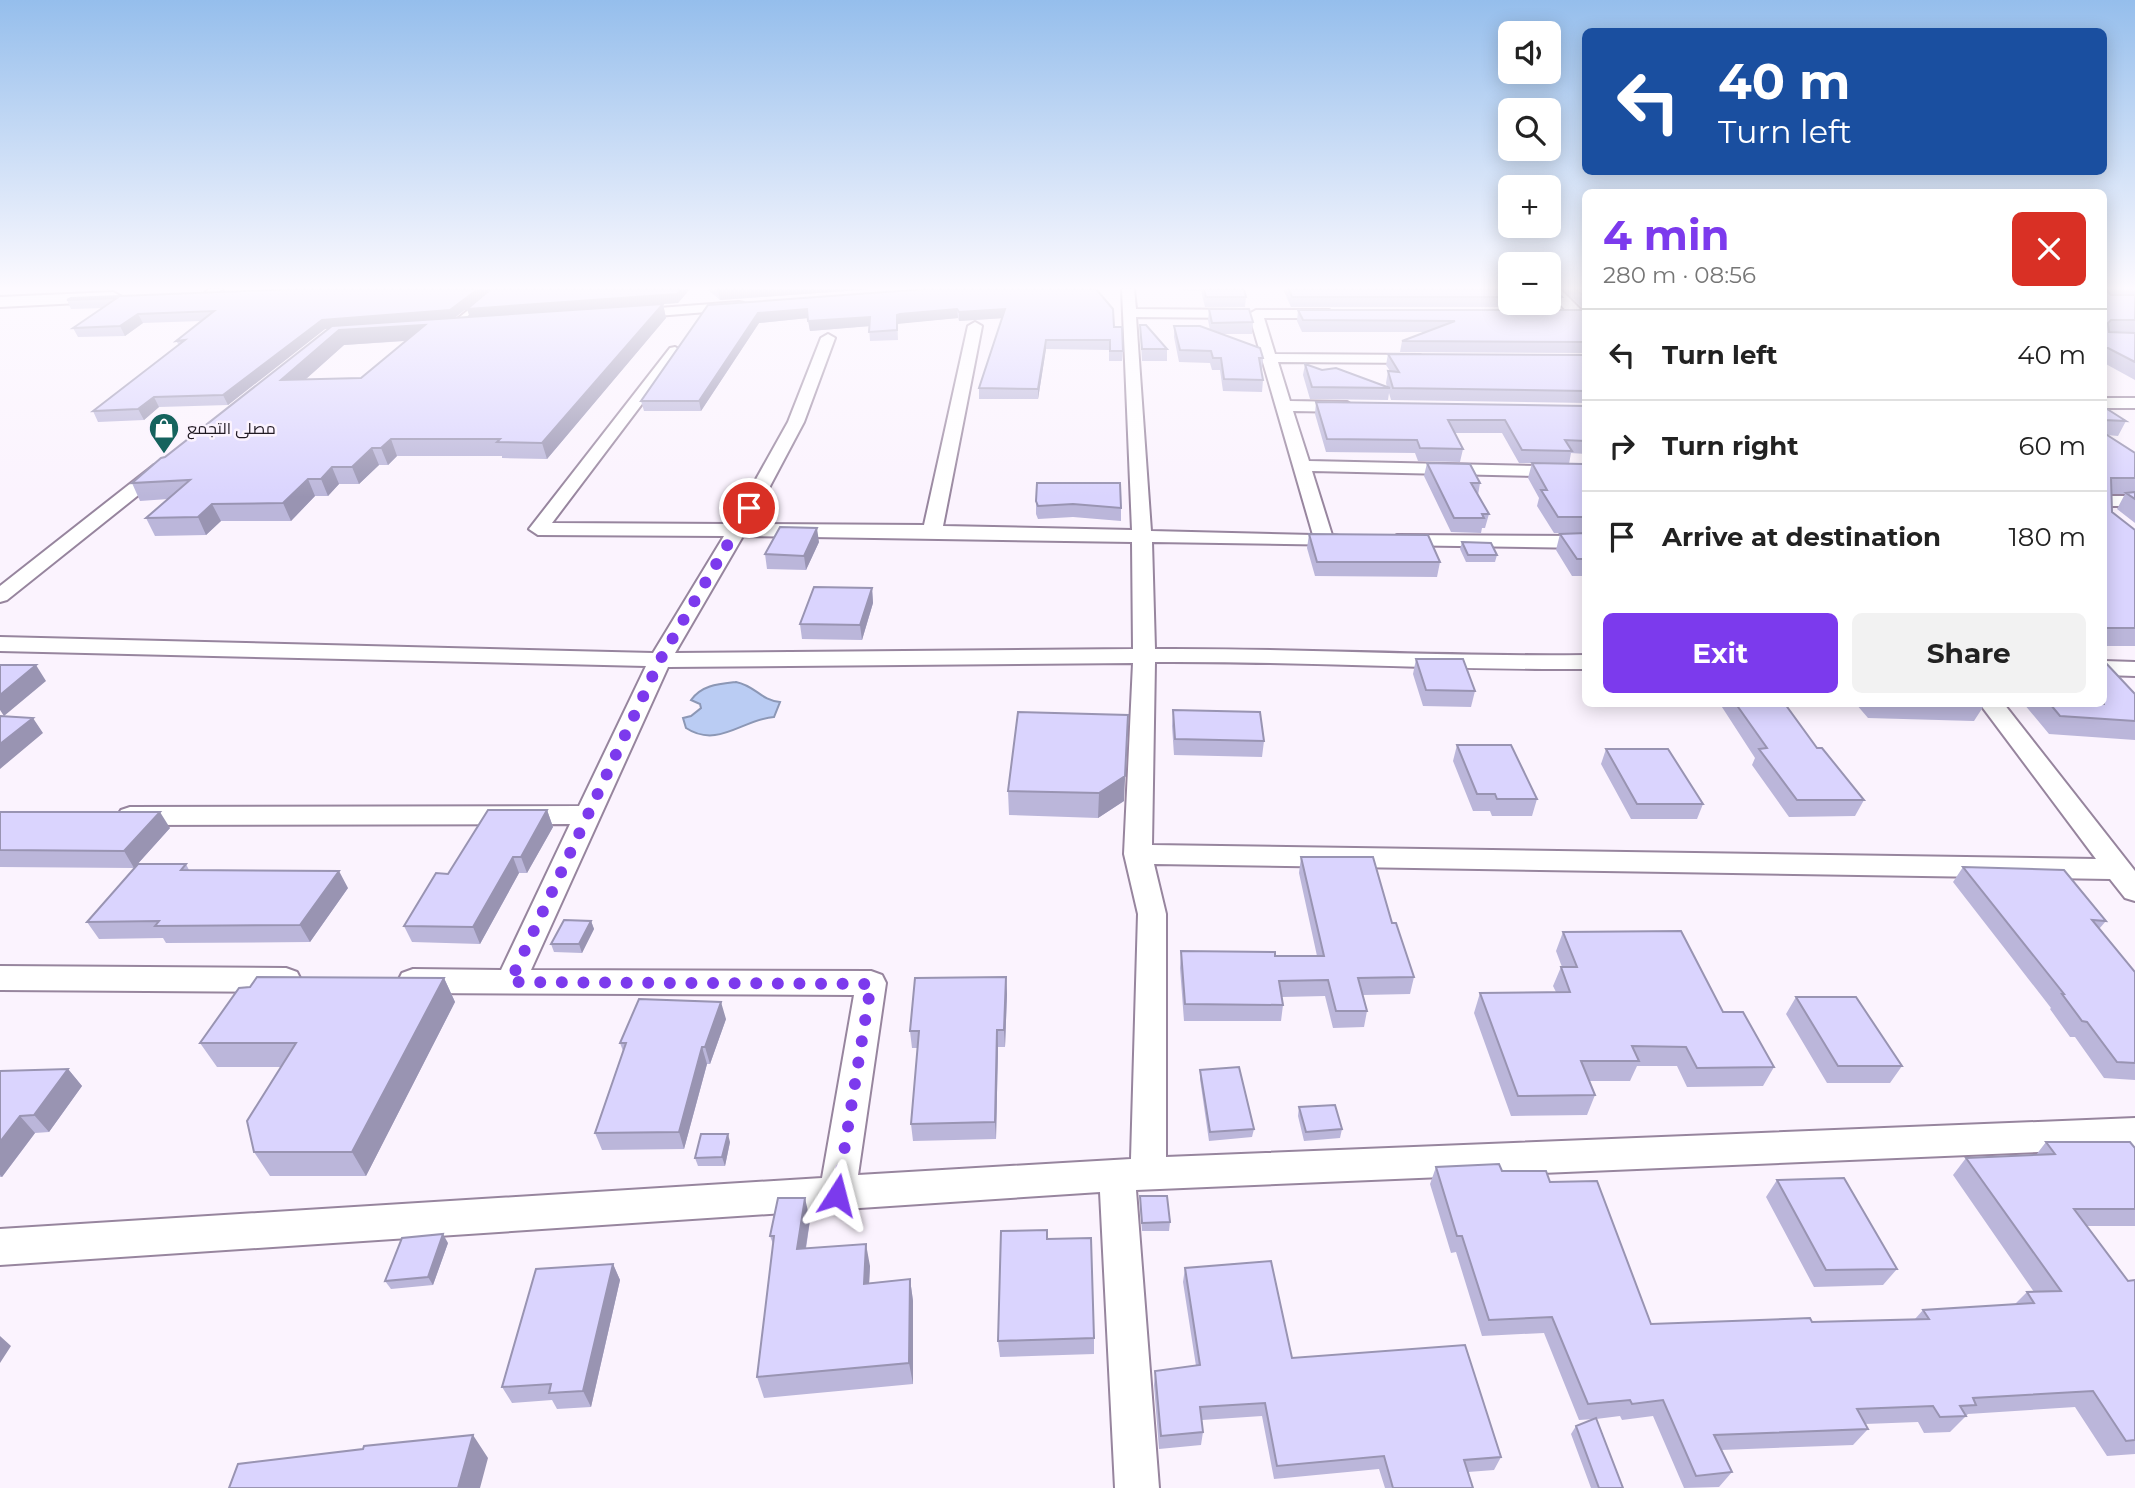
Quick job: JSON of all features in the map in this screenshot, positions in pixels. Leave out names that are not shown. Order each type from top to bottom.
[{"type":"street","points":[[669,358],[538,530],[932,531],[1142,538],[1582,542]]},
{"type":"street","points":[[510,982],[660,660],[737,530],[796,422],[820,358]]},
{"type":"street","points":[[932,531],[968,358]]},
{"type":"street","points":[[1133,358],[1142,538],[1144,656],[1138,854],[1152,914],[1132,1175],[1137,1488]]},
{"type":"street","points":[[1270,358],[1324,541]]},
{"type":"street","points":[[1343,358],[1435,359]]},
{"type":"street","points":[[2107,402],[2135,403]]},
{"type":"street","points":[[1286,406],[1367,407]]},
{"type":"street","points":[[0,596],[172,460]]},
{"type":"street","points":[[1303,466],[1582,472]]},
{"type":"street","points":[[2107,512],[2135,501]]},
{"type":"street","points":[[0,644],[660,660],[1245,655],[1493,663],[1582,662]]},
{"type":"street","points":[[2107,668],[2135,669]]},
{"type":"street","points":[[1994,707],[2135,891]]},
{"type":"street","points":[[112,816],[588,815]]},
{"type":"street","points":[[1138,854],[2118,869]]},
{"type":"street","points":[[0,978],[317,980]]},
{"type":"street","points":[[386,981],[871,984],[837,1195]]},
{"type":"street","points":[[0,1247],[1132,1175],[2135,1133]]},
{"type":"water","points":[[736,682],[768,699],[780,702],[774,717],[720,734],[698,734],[686,728],[683,718],[691,716],[701,708],[700,704],[691,700],[695,695],[711,686]]},
{"type":"building","points":[[161,358],[271,358],[223,395],[154,397],[138,409],[93,411]]},
{"type":"building","points":[[291,358],[306,358],[281,380],[361,378],[385,358],[616,358],[542,443],[497,442],[500,439],[391,439],[381,448],[372,448],[352,467],[332,467],[321,479],[308,479],[283,503],[212,504],[198,517],[146,518],[190,480],[132,483]]},
{"type":"building","points":[[671,358],[728,358],[699,401],[641,401]]},
{"type":"building","points":[[989,358],[1043,358],[1038,389],[979,388]]},
{"type":"building","points":[[1221,358],[1259,358],[1263,380],[1224,379]]},
{"type":"building","points":[[1391,358],[1582,358],[1582,391],[1393,388],[1388,371],[1399,372]]},
{"type":"building","points":[[1305,364],[1322,370],[1336,368],[1390,388],[1312,387]]},
{"type":"building","points":[[1316,402],[1582,406],[1582,441],[1565,440],[1572,451],[1522,450],[1505,420],[1448,420],[1463,449],[1420,448],[1417,440],[1327,439]]},
{"type":"building","points":[[2107,409],[2126,421],[2107,420]]},
{"type":"building","points":[[2107,435],[2135,453],[2135,478],[2111,478],[2112,512],[2135,530],[2135,628],[2107,628]]},
{"type":"building","points":[[1427,463],[1470,464],[1480,483],[1471,483],[1489,514],[1482,514],[1484,518],[1454,518]]},
{"type":"building","points":[[1532,463],[1582,464],[1582,517],[1558,517],[1541,490],[1547,490]]},
{"type":"building","points":[[1037,483],[1120,483],[1121,508],[1073,504],[1038,506]]},
{"type":"building","points":[[2135,492],[2135,499],[2126,493]]},
{"type":"building","points":[[780,527],[817,528],[804,556],[765,554]]},
{"type":"building","points":[[1582,533],[1582,559],[1577,559],[1560,534]]},
{"type":"building","points":[[1309,534],[1428,535],[1440,562],[1317,562]]},
{"type":"building","points":[[1462,542],[1491,543],[1497,555],[1468,555]]},
{"type":"building","points":[[814,587],[872,588],[860,625],[800,624]]},
{"type":"building","points":[[1416,659],[1463,659],[1475,691],[1426,690]]},
{"type":"building","points":[[2107,664],[2135,694],[2135,721],[2060,716],[2052,707],[2107,707]]},
{"type":"building","points":[[0,665],[36,665],[0,695]]},
{"type":"building","points":[[1738,707],[1787,707],[1817,748],[1822,748],[1864,800],[1797,800],[1759,749],[1767,748]]},
{"type":"building","points":[[1173,710],[1260,712],[1264,741],[1175,739]]},
{"type":"building","points":[[1018,712],[1128,715],[1125,776],[1099,793],[1008,791]]},
{"type":"building","points":[[0,716],[33,718],[0,744]]},
{"type":"building","points":[[1457,745],[1511,745],[1537,799],[1497,799],[1495,794],[1477,794]]},
{"type":"building","points":[[1606,749],[1668,749],[1703,804],[1637,804]]},
{"type":"building","points":[[488,810],[547,810],[521,857],[513,857],[473,927],[404,926],[436,873],[448,874]]},
{"type":"building","points":[[0,812],[160,812],[124,851],[0,850]]},
{"type":"building","points":[[1301,857],[1373,857],[1392,923],[1396,923],[1414,977],[1358,978],[1367,1011],[1336,1011],[1328,980],[1279,981],[1283,1005],[1185,1004],[1181,951],[1275,952],[1275,956],[1324,956]]},
{"type":"building","points":[[138,864],[186,864],[181,870],[339,871],[300,925],[155,926],[159,921],[87,922]]},
{"type":"building","points":[[1963,867],[2064,870],[2106,921],[2092,920],[2135,972],[2135,1063],[2117,1062]]},
{"type":"building","points":[[564,920],[591,921],[579,944],[551,944]]},
{"type":"building","points":[[1681,931],[1723,1012],[1743,1012],[1774,1067],[1697,1068],[1686,1047],[1632,1046],[1639,1061],[1581,1061],[1595,1095],[1518,1096],[1480,993],[1570,992],[1561,967],[1577,967],[1563,932]]},
{"type":"building","points":[[257,977],[444,978],[352,1152],[254,1152],[247,1121],[296,1043],[200,1043],[239,988],[250,987]]},
{"type":"building","points":[[1006,977],[1004,1030],[997,1030],[995,1122],[911,1124],[919,1031],[910,1031],[915,978]]},
{"type":"building","points":[[1796,997],[1856,997],[1902,1066],[1838,1066]]},
{"type":"building","points":[[639,999],[721,1002],[705,1047],[702,1047],[679,1132],[595,1133],[626,1043],[620,1043]]},
{"type":"building","points":[[1239,1067],[1254,1129],[1210,1132],[1200,1070]]},
{"type":"building","points":[[68,1069],[34,1115],[20,1116],[0,1142],[0,1071]]},
{"type":"building","points":[[1335,1105],[1342,1129],[1306,1132],[1299,1107]]},
{"type":"building","points":[[701,1134],[728,1134],[722,1157],[695,1158]]},
{"type":"building","points":[[2046,1142],[2130,1142],[2135,1148],[2135,1209],[2074,1209],[2128,1281],[2135,1280],[2135,1440],[2126,1441],[2093,1391],[1973,1398],[1976,1405],[1960,1406],[1966,1416],[1940,1417],[1933,1406],[1857,1409],[1868,1429],[1714,1435],[1732,1472],[1696,1476],[1663,1400],[1632,1404],[1630,1400],[1588,1404],[1552,1317],[1489,1320],[1462,1236],[1457,1236],[1436,1167],[1499,1164],[1502,1171],[1546,1171],[1550,1182],[1597,1181],[1651,1324],[1810,1318],[1812,1322],[1929,1319],[1923,1310],[2034,1303],[2027,1292],[2061,1291],[1966,1158],[2055,1154]]},
{"type":"building","points":[[1844,1178],[1897,1269],[1826,1270],[1777,1180]]},
{"type":"building","points":[[1140,1196],[1167,1196],[1170,1222],[1142,1223]]},
{"type":"building","points":[[778,1198],[805,1198],[797,1249],[866,1244],[864,1284],[910,1279],[909,1363],[757,1377],[774,1236],[770,1236]]},
{"type":"building","points":[[1047,1230],[1047,1239],[1091,1238],[1094,1338],[998,1341],[1001,1231]]},
{"type":"building","points":[[443,1234],[428,1277],[385,1281],[402,1238]]},
{"type":"building","points":[[1271,1261],[1292,1358],[1465,1345],[1501,1457],[1464,1460],[1473,1488],[1393,1488],[1384,1456],[1277,1466],[1265,1403],[1200,1407],[1203,1432],[1161,1436],[1155,1371],[1200,1365],[1185,1268]]},
{"type":"building","points":[[613,1264],[583,1391],[549,1393],[551,1384],[502,1387],[536,1269]]},
{"type":"building","points":[[1596,1418],[1623,1488],[1599,1488],[1576,1426]]},
{"type":"building","points":[[473,1435],[458,1488],[229,1488],[238,1464],[363,1449],[364,1446]]},
{"type":"place","name":"مصلى التجمع","points":[[164,455]]},
{"type":"route","points":[[749,508],[660,660],[510,982],[871,984],[837,1195]]}]
